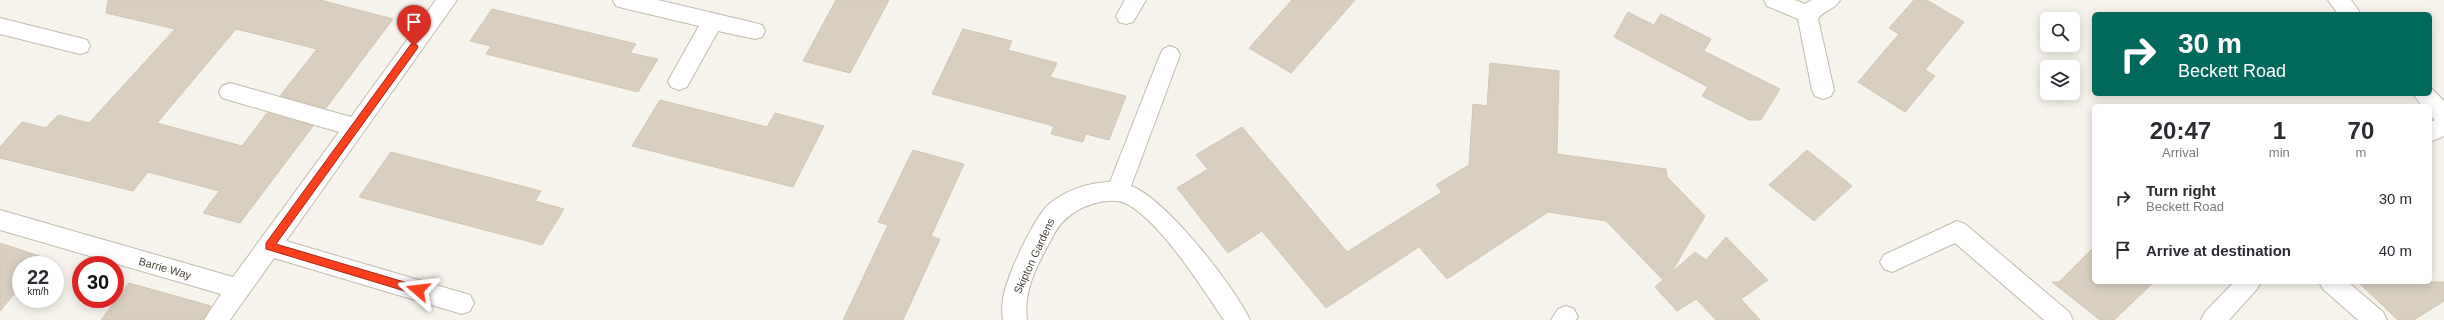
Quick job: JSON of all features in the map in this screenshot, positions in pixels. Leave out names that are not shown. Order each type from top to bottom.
[{"type":"street","points":[[216,320],[355,127],[444,0]]},
{"type":"street","points":[[623,0],[755,31]]},
{"type":"street","points":[[1774,0],[1810,15]]},
{"type":"street","points":[[1823,90],[1809,31],[1808,19],[1813,9],[1830,0]]},
{"type":"street","points":[[2338,0],[2349,12]]},
{"type":"street","points":[[679,81],[713,21]]},
{"type":"street","points":[[0,26],[80,46]]},
{"type":"street","points":[[1118,193],[1128,160],[1170,55]]},
{"type":"street","points":[[230,92],[355,127]]},
{"type":"street","points":[[2426,96],[2444,115]]},
{"type":"street","points":[[2432,133],[2444,125]]},
{"type":"street","name":"Skipton Gardens","points":[[1015,320],[1012,307],[1016,291],[1051,215],[1069,202],[1087,195],[1118,193],[1132,196],[1159,216],[1238,320]]},
{"type":"street","name":"Barrie Way","points":[[0,220],[238,289]]},
{"type":"street","points":[[1892,262],[1956,231],[2061,320]]},
{"type":"street","points":[[269,246],[462,303]]},
{"type":"street","points":[[2213,320],[2247,284]]},
{"type":"street","points":[[2333,284],[2375,320]]},
{"type":"building","points":[[108,0],[320,0],[393,19],[326,108],[280,96],[317,49],[236,29],[157,123],[242,146],[267,113],[313,126],[240,223],[203,213],[219,191],[148,172],[133,191],[0,158],[0,147],[22,122],[46,128],[58,115],[89,123],[175,29],[106,13]]},
{"type":"building","points":[[836,0],[889,0],[850,73],[803,61]]},
{"type":"building","points":[[1292,0],[1355,0],[1291,73],[1249,48]]},
{"type":"building","points":[[1914,0],[1927,0],[1964,22],[1925,70],[1935,76],[1905,112],[1858,82],[1899,34],[1889,28]]},
{"type":"building","points":[[492,9],[636,44],[630,53],[658,59],[638,92],[486,54],[491,46],[470,41]]},
{"type":"building","points":[[1628,12],[1654,25],[1661,14],[1711,39],[1704,51],[1780,89],[1761,120],[1749,120],[1702,96],[1708,87],[1614,37]]},
{"type":"building","points":[[963,29],[1012,41],[1008,50],[1057,63],[1050,77],[1126,96],[1109,140],[1086,134],[1083,142],[1051,134],[1054,126],[932,94]]},
{"type":"building","points":[[1490,63],[1559,71],[1557,154],[1666,169],[1667,177],[1705,216],[1671,273],[1695,252],[1706,260],[1726,237],[1768,280],[1741,299],[1760,320],[1716,320],[1696,299],[1677,311],[1655,287],[1663,280],[1606,221],[1548,212],[1447,279],[1419,247],[1326,308],[1262,231],[1228,253],[1177,188],[1208,169],[1196,155],[1242,127],[1347,252],[1442,192],[1436,185],[1469,165],[1473,104],[1487,106]]},
{"type":"building","points":[[660,100],[767,127],[775,113],[824,126],[793,187],[632,146]]},
{"type":"building","points":[[913,150],[964,164],[931,236],[940,239],[903,320],[843,320],[888,225],[878,222]]},
{"type":"building","points":[[1807,150],[1852,186],[1814,221],[1769,185]]},
{"type":"building","points":[[391,152],[541,191],[535,201],[564,209],[542,245],[359,197]]},
{"type":"building","points":[[0,243],[39,256],[12,256],[12,297],[0,311]]},
{"type":"building","points":[[2092,249],[2092,284],[2152,284],[2114,320],[2100,320],[2052,282],[2059,282]]},
{"type":"building","points":[[2432,282],[2444,282],[2444,301],[2414,320],[2398,320],[2360,284],[2432,284]]},
{"type":"building","points":[[129,283],[211,306],[203,320],[101,320],[110,308],[124,308],[124,290]]},
{"type":"route","points":[[414,46],[269,246],[418,290]]}]
